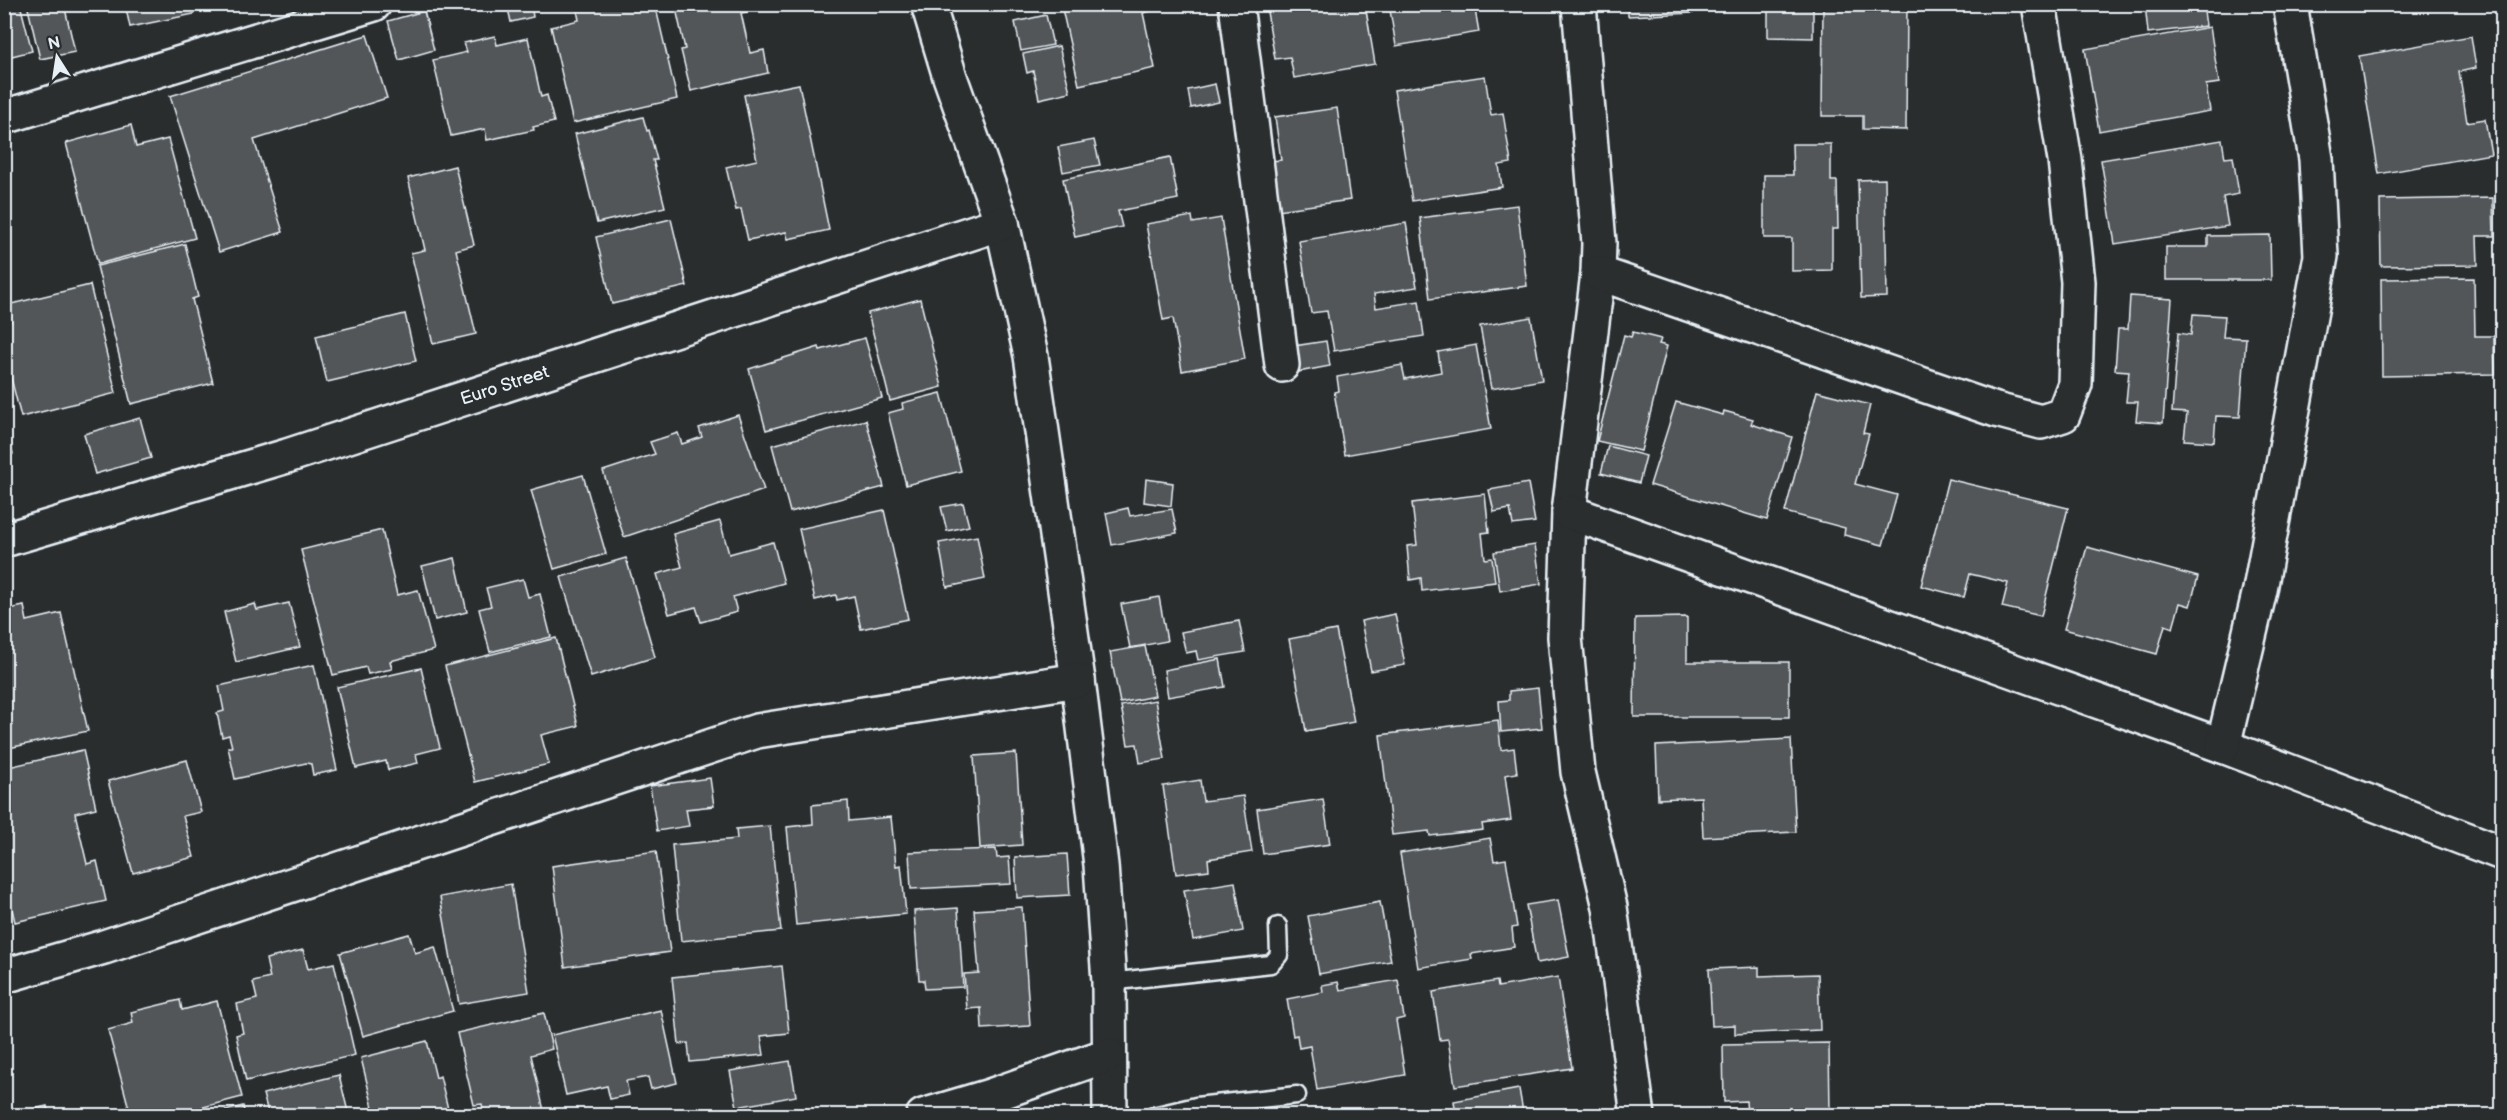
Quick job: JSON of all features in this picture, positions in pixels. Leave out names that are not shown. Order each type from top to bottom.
[{"type":"street","points":[[4,117],[374,4]]},
{"type":"street","points":[[928,4],[950,77],[1002,224],[1031,356],[1101,865],[1109,982],[1110,1116]]},
{"type":"street","points":[[1236,4],[1282,365]]},
{"type":"street","points":[[1579,4],[1599,243],[1598,273],[1569,512],[1565,637],[1578,772],[1610,907],[1638,1116]]},
{"type":"street","points":[[1598,273],[1996,410],[2041,422],[2062,415],[2075,384],[2078,282],[2065,160],[2039,4]]},
{"type":"street","points":[[2223,746],[2260,590],[2321,256],[2316,159],[2290,4]]},
{"type":"street","name":"Euro Street","points":[[4,540],[287,456],[1002,224]]},
{"type":"street","points":[[1569,512],[2223,746],[2502,853]]},
{"type":"street","points":[[4,976],[104,947],[757,731],[1077,680]]},
{"type":"street","points":[[923,1116],[990,1096],[1108,1055]]},
{"type":"lane","points":[[1109,982],[1271,964],[1279,955],[1278,926]]},
{"type":"lane","points":[[1153,1116],[1196,1106],[1297,1095]]},
{"type":"building","points":[[4,4],[20,4],[32,51],[4,58]]},
{"type":"building","points":[[27,4],[64,4],[75,52],[40,59]]},
{"type":"building","points":[[125,4],[192,4],[194,14],[130,27]]},
{"type":"building","points":[[507,4],[531,4],[533,17],[511,22]]},
{"type":"building","points":[[602,4],[631,4],[632,8],[655,4],[677,99],[573,123],[551,27],[579,20],[577,10]]},
{"type":"building","points":[[675,4],[745,4],[747,12],[741,13],[750,53],[764,50],[768,73],[691,91],[681,50],[685,49]]},
{"type":"building","points":[[1061,4],[1166,4],[1167,7],[1143,13],[1155,68],[1079,85]]},
{"type":"building","points":[[1273,4],[1365,4],[1375,64],[1294,78],[1290,57],[1275,59],[1266,6]]},
{"type":"building","points":[[1389,4],[1474,4],[1479,32],[1396,46]]},
{"type":"building","points":[[1628,4],[1692,4],[1693,13],[1628,16]]},
{"type":"building","points":[[1749,4],[1813,4],[1813,38],[1768,37],[1768,10],[1749,9]]},
{"type":"building","points":[[1823,4],[1907,4],[1906,130],[1863,129],[1863,116],[1822,116]]},
{"type":"building","points":[[2145,4],[2203,4],[2206,26],[2148,33]]},
{"type":"building","points":[[424,11],[434,50],[399,60],[388,21]]},
{"type":"building","points":[[1046,15],[1053,45],[1021,51],[1015,22]]},
{"type":"building","points":[[2210,27],[2219,83],[2206,85],[2210,111],[2099,131],[2085,49]]},
{"type":"building","points":[[367,35],[387,98],[254,140],[283,232],[219,252],[170,96]]},
{"type":"building","points":[[495,36],[497,45],[528,38],[541,97],[547,95],[554,122],[533,127],[534,130],[487,140],[485,129],[451,136],[433,60],[467,52],[464,43]]},
{"type":"building","points":[[2471,36],[2476,68],[2459,72],[2467,122],[2485,119],[2491,154],[2379,174],[2359,56]]},
{"type":"building","points":[[1059,46],[1070,92],[1039,99],[1033,71],[1027,73],[1023,54]]},
{"type":"building","points":[[1485,76],[1491,115],[1503,113],[1511,163],[1499,165],[1502,187],[1412,201],[1394,90]]},
{"type":"building","points":[[799,84],[829,230],[788,239],[786,232],[748,240],[741,209],[736,210],[726,167],[757,160],[744,95]]},
{"type":"building","points":[[1215,84],[1219,102],[1191,108],[1188,90]]},
{"type":"building","points":[[1337,108],[1350,200],[1278,210],[1271,161],[1281,160],[1275,117]]},
{"type":"building","points":[[643,117],[657,160],[653,160],[665,207],[597,223],[575,134]]},
{"type":"building","points":[[131,125],[136,147],[168,139],[195,238],[98,264],[66,143]]},
{"type":"building","points":[[1094,140],[1100,165],[1063,172],[1058,147]]},
{"type":"building","points":[[2222,140],[2225,158],[2233,157],[2239,194],[2223,197],[2228,226],[2115,244],[2101,160]]},
{"type":"building","points":[[1792,144],[1831,144],[1831,181],[1837,181],[1838,229],[1832,229],[1832,270],[1792,271],[1792,238],[1764,238],[1764,175],[1793,175]]},
{"type":"building","points":[[1170,157],[1178,199],[1118,211],[1122,227],[1075,237],[1063,179]]},
{"type":"building","points":[[455,166],[474,245],[456,250],[476,334],[433,344],[411,253],[425,250],[408,178]]},
{"type":"building","points":[[1885,179],[1887,297],[1861,298],[1858,180]]},
{"type":"building","points":[[2493,198],[2494,236],[2477,236],[2478,265],[2381,266],[2380,200]]},
{"type":"building","points":[[1517,205],[1527,286],[1430,299],[1420,218]]},
{"type":"building","points":[[1192,216],[1193,223],[1221,218],[1245,359],[1182,371],[1173,318],[1163,320],[1146,224]]},
{"type":"building","points":[[671,219],[687,286],[612,304],[596,237]]},
{"type":"building","points":[[1406,223],[1417,287],[1374,294],[1376,308],[1419,301],[1424,336],[1334,351],[1327,311],[1311,313],[1299,241]]},
{"type":"building","points":[[2270,235],[2271,280],[2166,280],[2166,247],[2208,247],[2208,236]]},
{"type":"building","points":[[185,244],[198,297],[192,299],[213,383],[131,404],[97,266]]},
{"type":"building","points":[[2474,278],[2475,336],[2494,336],[2495,374],[2382,376],[2381,279]]},
{"type":"building","points":[[90,285],[116,393],[21,417],[4,351],[4,323],[11,322],[7,305]]},
{"type":"building","points":[[2130,296],[2172,299],[2163,423],[2136,421],[2138,402],[2126,402],[2129,371],[2115,370],[2118,329],[2128,329]]},
{"type":"building","points":[[920,299],[942,387],[890,401],[868,313]]},
{"type":"building","points":[[405,314],[416,361],[327,382],[316,336]]},
{"type":"building","points":[[2193,314],[2225,316],[2223,337],[2246,338],[2240,417],[2216,416],[2214,442],[2184,440],[2187,413],[2172,412],[2178,333],[2191,335]]},
{"type":"building","points":[[1531,317],[1542,380],[1491,389],[1480,326]]},
{"type":"building","points":[[1633,332],[1661,339],[1659,344],[1667,346],[1641,451],[1597,441],[1624,335],[1631,337]]},
{"type":"building","points":[[865,338],[882,398],[766,430],[749,369],[819,347],[820,350]]},
{"type":"building","points":[[1326,341],[1330,366],[1298,372],[1294,346]]},
{"type":"building","points":[[1476,345],[1491,429],[1345,455],[1334,392],[1339,391],[1337,377],[1402,365],[1405,379],[1441,372],[1438,352]]},
{"type":"building","points":[[1817,391],[1870,405],[1863,433],[1869,434],[1855,484],[1897,495],[1883,545],[1844,535],[1845,528],[1785,512]]},
{"type":"building","points":[[941,393],[961,471],[906,485],[888,413],[903,409],[902,403]]},
{"type":"building","points":[[1676,402],[1723,415],[1724,411],[1753,419],[1751,424],[1792,437],[1767,520],[1650,485]]},
{"type":"building","points":[[4,413],[13,454],[4,456]]},
{"type":"building","points":[[738,415],[764,490],[624,537],[603,471],[655,454],[650,442],[678,433],[682,444],[702,437],[699,428]]},
{"type":"building","points":[[140,418],[151,458],[95,474],[84,434]]},
{"type":"building","points":[[866,420],[884,487],[790,512],[772,445]]},
{"type":"building","points":[[1608,446],[1646,456],[1639,483],[1601,473]]},
{"type":"building","points":[[583,475],[606,554],[554,569],[531,490]]},
{"type":"building","points":[[1146,479],[1173,483],[1171,506],[1144,502]]},
{"type":"building","points":[[1948,479],[2068,508],[2041,616],[2002,607],[2008,583],[1970,574],[1964,597],[1921,586]]},
{"type":"building","points":[[1528,483],[1535,522],[1513,525],[1510,509],[1494,512],[1489,490]]},
{"type":"building","points":[[1485,494],[1489,532],[1482,533],[1485,559],[1492,558],[1495,582],[1422,591],[1421,578],[1410,580],[1407,546],[1417,545],[1412,503]]},
{"type":"building","points":[[963,503],[969,526],[947,531],[941,507]]},
{"type":"building","points":[[1128,508],[1130,516],[1172,509],[1177,533],[1112,545],[1106,513]]},
{"type":"building","points":[[884,510],[908,619],[861,629],[854,596],[837,600],[836,595],[815,600],[799,529]]},
{"type":"building","points":[[720,521],[729,554],[773,542],[784,583],[733,597],[737,612],[701,622],[696,607],[669,614],[657,574],[682,567],[673,534]]},
{"type":"building","points":[[382,530],[397,595],[418,590],[434,650],[390,661],[392,669],[368,674],[366,667],[333,675],[301,550]]},
{"type":"building","points":[[977,536],[985,579],[947,587],[939,543]]},
{"type":"building","points":[[1535,545],[1541,584],[1500,591],[1494,552]]},
{"type":"building","points":[[2087,547],[2198,577],[2190,606],[2180,603],[2173,628],[2165,625],[2157,654],[2064,629]]},
{"type":"building","points":[[455,558],[467,612],[435,620],[422,566]]},
{"type":"building","points":[[626,558],[655,657],[591,677],[561,577]]},
{"type":"building","points":[[523,579],[528,597],[540,594],[551,637],[490,652],[479,609],[491,606],[486,588]]},
{"type":"building","points":[[1159,597],[1167,641],[1130,648],[1121,604]]},
{"type":"building","points":[[289,603],[300,647],[236,662],[224,612],[255,604],[257,610]]},
{"type":"building","points":[[24,606],[27,621],[61,613],[88,731],[4,749],[4,610]]},
{"type":"building","points":[[1395,614],[1405,665],[1371,671],[1361,621]]},
{"type":"building","points":[[1687,617],[1687,662],[1789,662],[1789,717],[1634,717],[1635,618]]},
{"type":"building","points":[[1239,621],[1245,652],[1198,660],[1196,651],[1186,653],[1181,632]]},
{"type":"building","points":[[1336,630],[1354,722],[1306,731],[1289,639]]},
{"type":"building","points":[[556,638],[578,726],[541,735],[549,764],[475,782],[445,666]]},
{"type":"building","points":[[1145,646],[1155,696],[1120,703],[1110,652]]},
{"type":"building","points":[[1220,659],[1225,687],[1168,697],[1164,670]]},
{"type":"building","points":[[314,665],[337,770],[313,775],[311,764],[306,763],[235,779],[228,747],[232,747],[229,735],[222,737],[217,713],[224,711],[219,686]]},
{"type":"building","points":[[421,668],[440,748],[416,754],[418,763],[388,770],[386,761],[356,768],[337,687]]},
{"type":"building","points":[[1538,688],[1542,728],[1501,732],[1499,701],[1509,700],[1509,691]]},
{"type":"building","points":[[1155,700],[1165,759],[1140,763],[1137,744],[1128,745],[1121,706]]},
{"type":"building","points":[[1498,720],[1501,750],[1514,748],[1517,773],[1505,775],[1511,820],[1482,824],[1483,830],[1430,836],[1429,831],[1392,835],[1380,735]]},
{"type":"building","points":[[1791,739],[1796,832],[1703,837],[1701,797],[1658,799],[1656,746]]},
{"type":"building","points":[[83,750],[96,808],[75,813],[87,864],[97,861],[106,901],[15,922],[4,875],[4,768]]},
{"type":"building","points":[[1016,753],[1022,845],[980,848],[974,756]]},
{"type":"building","points":[[187,760],[201,812],[183,816],[194,857],[133,873],[108,781]]},
{"type":"building","points":[[710,778],[714,806],[686,809],[689,826],[657,831],[650,786]]},
{"type":"building","points":[[1200,780],[1203,801],[1243,796],[1252,852],[1208,859],[1209,870],[1176,874],[1163,786]]},
{"type":"building","points":[[1323,799],[1330,844],[1263,854],[1257,809]]},
{"type":"building","points":[[848,801],[849,821],[891,817],[896,866],[901,865],[906,914],[796,925],[787,827],[813,824],[812,805]]},
{"type":"building","points":[[770,826],[781,931],[681,941],[672,845],[737,839],[736,829]]},
{"type":"building","points":[[1490,838],[1494,861],[1506,859],[1517,927],[1512,928],[1514,947],[1471,954],[1472,959],[1418,968],[1400,853]]},
{"type":"building","points":[[996,849],[997,858],[1009,857],[1011,884],[911,889],[909,852]]},
{"type":"building","points":[[656,851],[670,952],[565,967],[552,866]]},
{"type":"building","points":[[1067,854],[1070,895],[1017,898],[1015,857]]},
{"type":"building","points":[[1235,882],[1243,931],[1193,940],[1184,890]]},
{"type":"building","points":[[511,884],[529,992],[459,1004],[440,897]]},
{"type":"building","points":[[1558,900],[1569,957],[1537,963],[1526,905]]},
{"type":"building","points":[[1380,902],[1391,961],[1319,974],[1308,916]]},
{"type":"building","points":[[1022,907],[1030,1026],[982,1029],[981,1008],[967,1009],[964,974],[979,973],[974,910]]},
{"type":"building","points":[[958,908],[963,987],[925,989],[924,980],[919,980],[914,911]]},
{"type":"building","points":[[409,934],[415,953],[435,947],[453,1011],[363,1036],[340,953]]},
{"type":"building","points":[[303,950],[308,969],[334,963],[355,1055],[246,1081],[236,1035],[243,1033],[237,1004],[257,999],[253,982],[270,978],[266,959]]},
{"type":"building","points":[[782,966],[789,1033],[761,1036],[764,1055],[690,1062],[688,1043],[679,1044],[672,977]]},
{"type":"building","points":[[1759,967],[1759,976],[1818,974],[1820,1030],[1735,1034],[1735,1025],[1712,1026],[1709,969]]},
{"type":"building","points":[[1558,977],[1572,1068],[1455,1086],[1448,1039],[1440,1040],[1433,992],[1497,981],[1498,987]]},
{"type":"building","points":[[1398,980],[1404,1018],[1396,1020],[1405,1075],[1317,1090],[1310,1046],[1299,1048],[1297,1035],[1293,1036],[1287,999],[1323,992],[1322,985],[1338,982],[1340,990]]},
{"type":"building","points":[[180,1000],[182,1010],[217,1001],[242,1097],[169,1116],[131,1116],[108,1030],[133,1023],[131,1012]]},
{"type":"building","points":[[661,1010],[677,1083],[651,1089],[648,1077],[626,1081],[629,1095],[610,1099],[607,1086],[566,1095],[552,1035]]},
{"type":"building","points":[[544,1013],[552,1049],[531,1055],[545,1115],[484,1116],[482,1104],[474,1105],[457,1033]]},
{"type":"building","points":[[427,1041],[436,1078],[440,1076],[449,1113],[440,1116],[375,1116],[361,1058]]},
{"type":"building","points":[[1829,1043],[1830,1113],[1747,1114],[1746,1101],[1724,1102],[1723,1045]]},
{"type":"building","points":[[790,1061],[796,1096],[737,1107],[730,1071]]},
{"type":"building","points":[[339,1075],[349,1116],[269,1116],[263,1094]]},
{"type":"building","points":[[1519,1089],[1523,1112],[1541,1109],[1542,1116],[1456,1116],[1454,1101]]},
{"type":"building","points":[[47,1106],[49,1116],[9,1116],[9,1115]]},
{"type":"building","points":[[243,1106],[245,1116],[207,1116]]},
{"type":"building","points":[[1403,1109],[1404,1116],[1368,1116]]}]
